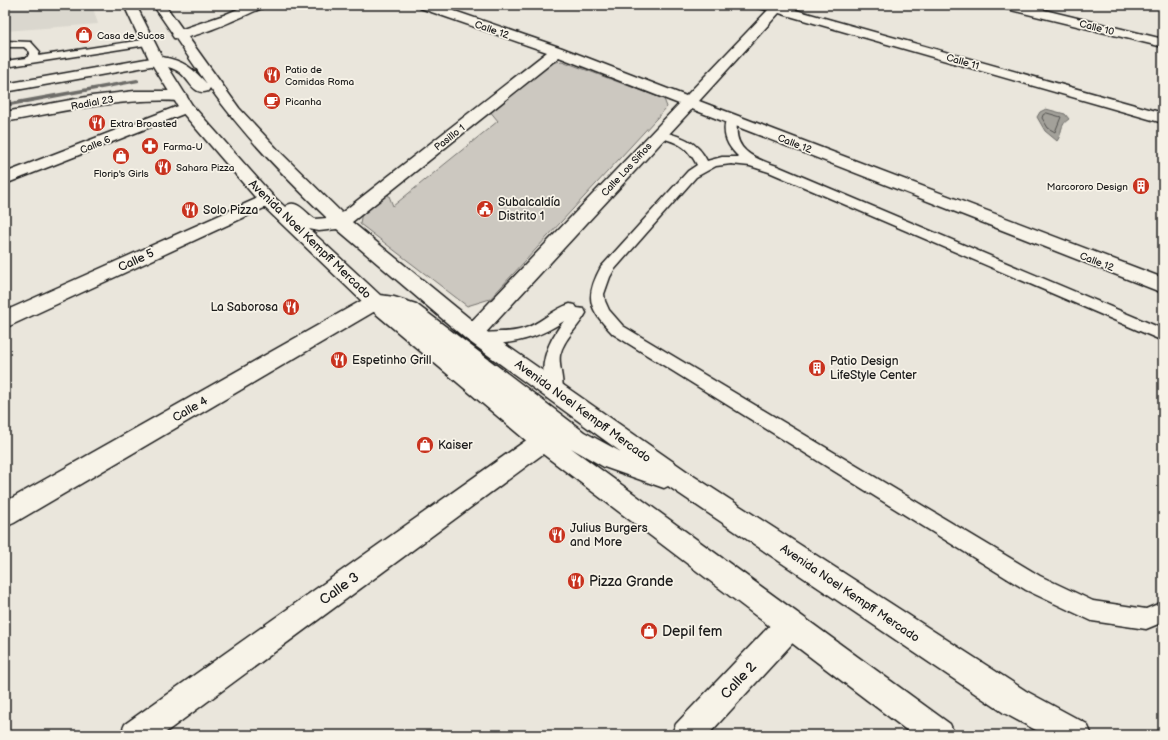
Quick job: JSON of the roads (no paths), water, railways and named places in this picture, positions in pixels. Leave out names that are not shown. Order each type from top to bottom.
[{"type":"street","name":"Avenida Noel Kempff Mercado","points":[[130,5],[157,61],[185,106],[267,200],[375,302],[543,441],[939,735]]},
{"type":"street","points":[[141,5],[156,33],[170,36],[229,18],[257,5]]},
{"type":"street","name":"Avenida Noel Kempff Mercado","points":[[159,5],[170,36],[274,156],[340,222],[478,336],[686,485],[1015,702],[1076,735]]},
{"type":"street","name":"Calle 12","points":[[425,5],[557,51],[1163,286]]},
{"type":"street","name":"Calle 10","points":[[1008,5],[1163,43]]},
{"type":"street","name":"Calle Los Siños","points":[[478,336],[689,102],[773,6]]},
{"type":"street","name":"Calle 11","points":[[773,6],[1163,118]]},
{"type":"street","name":"Pasillo 1","points":[[340,222],[557,51]]},
{"type":"street","points":[[5,88],[157,61],[174,62],[189,71],[216,103],[234,111]]},
{"type":"street","name":"Radial 23","points":[[5,117],[132,95],[157,94],[185,106],[217,123],[302,221],[321,225],[340,222]]},
{"type":"street","name":"Calle 6","points":[[5,179],[185,106]]},
{"type":"street","name":"Calle 5","points":[[5,320],[267,200]]},
{"type":"street","points":[[375,302],[394,304],[409,309],[576,439],[613,460],[686,485]]},
{"type":"street","name":"Calle 4","points":[[5,515],[375,302]]},
{"type":"street","name":"Calle 3","points":[[136,735],[543,441]]},
{"type":"street","name":"Calle 2","points":[[686,735],[790,625]]},
{"type":"lane","points":[[5,64],[148,42]]},
{"type":"lane","points":[[5,44],[27,44],[35,52],[32,60]]},
{"type":"lane","points":[[732,119],[729,128],[730,137],[737,148],[751,161]]},
{"type":"lane","points":[[659,134],[689,143],[698,152],[704,165]]},
{"type":"lane","points":[[1163,335],[751,161],[716,161],[704,165],[692,174],[608,266],[599,283],[596,300],[602,315],[618,330],[1033,583],[1092,611],[1146,619],[1163,612]]},
{"type":"lane","points":[[478,336],[509,339],[526,336],[575,311],[552,351],[551,368],[555,390]]},
{"type":"water","points":[[1046,109],[1065,114],[1069,119],[1062,126],[1057,141],[1045,131],[1037,117],[1040,112]]},
{"type":"waterway","points":[[5,105],[137,81]]},
{"type":"place","name":"Casa de Sucos","points":[[84,35]]},
{"type":"place","name":"Patio de Comidas Roma","points":[[272,75]]},
{"type":"place","name":"Picanha","points":[[272,101]]},
{"type":"place","name":"Extra Broasted","points":[[97,123]]},
{"type":"place","name":"Farma-U","points":[[150,146]]},
{"type":"place","name":"Florip's Girls","points":[[121,156]]},
{"type":"place","name":"Sahara Pizza","points":[[163,167]]},
{"type":"place","name":"Marcororo Design","points":[[1141,186]]},
{"type":"place","name":"Subalcaldía Distrito 1","points":[[485,209]]},
{"type":"place","name":"Solo Pizza","points":[[190,210]]},
{"type":"place","name":"La Saborosa","points":[[291,307]]},
{"type":"place","name":"Espetinho Grill","points":[[339,360]]},
{"type":"place","name":"Patio Design LifeStyle Center","points":[[817,368]]},
{"type":"place","name":"Kaiser","points":[[425,445]]},
{"type":"place","name":"Julius Burgers and More","points":[[557,535]]},
{"type":"place","name":"Pizza Grande","points":[[576,581]]},
{"type":"place","name":"Depil fem","points":[[649,631]]}]
